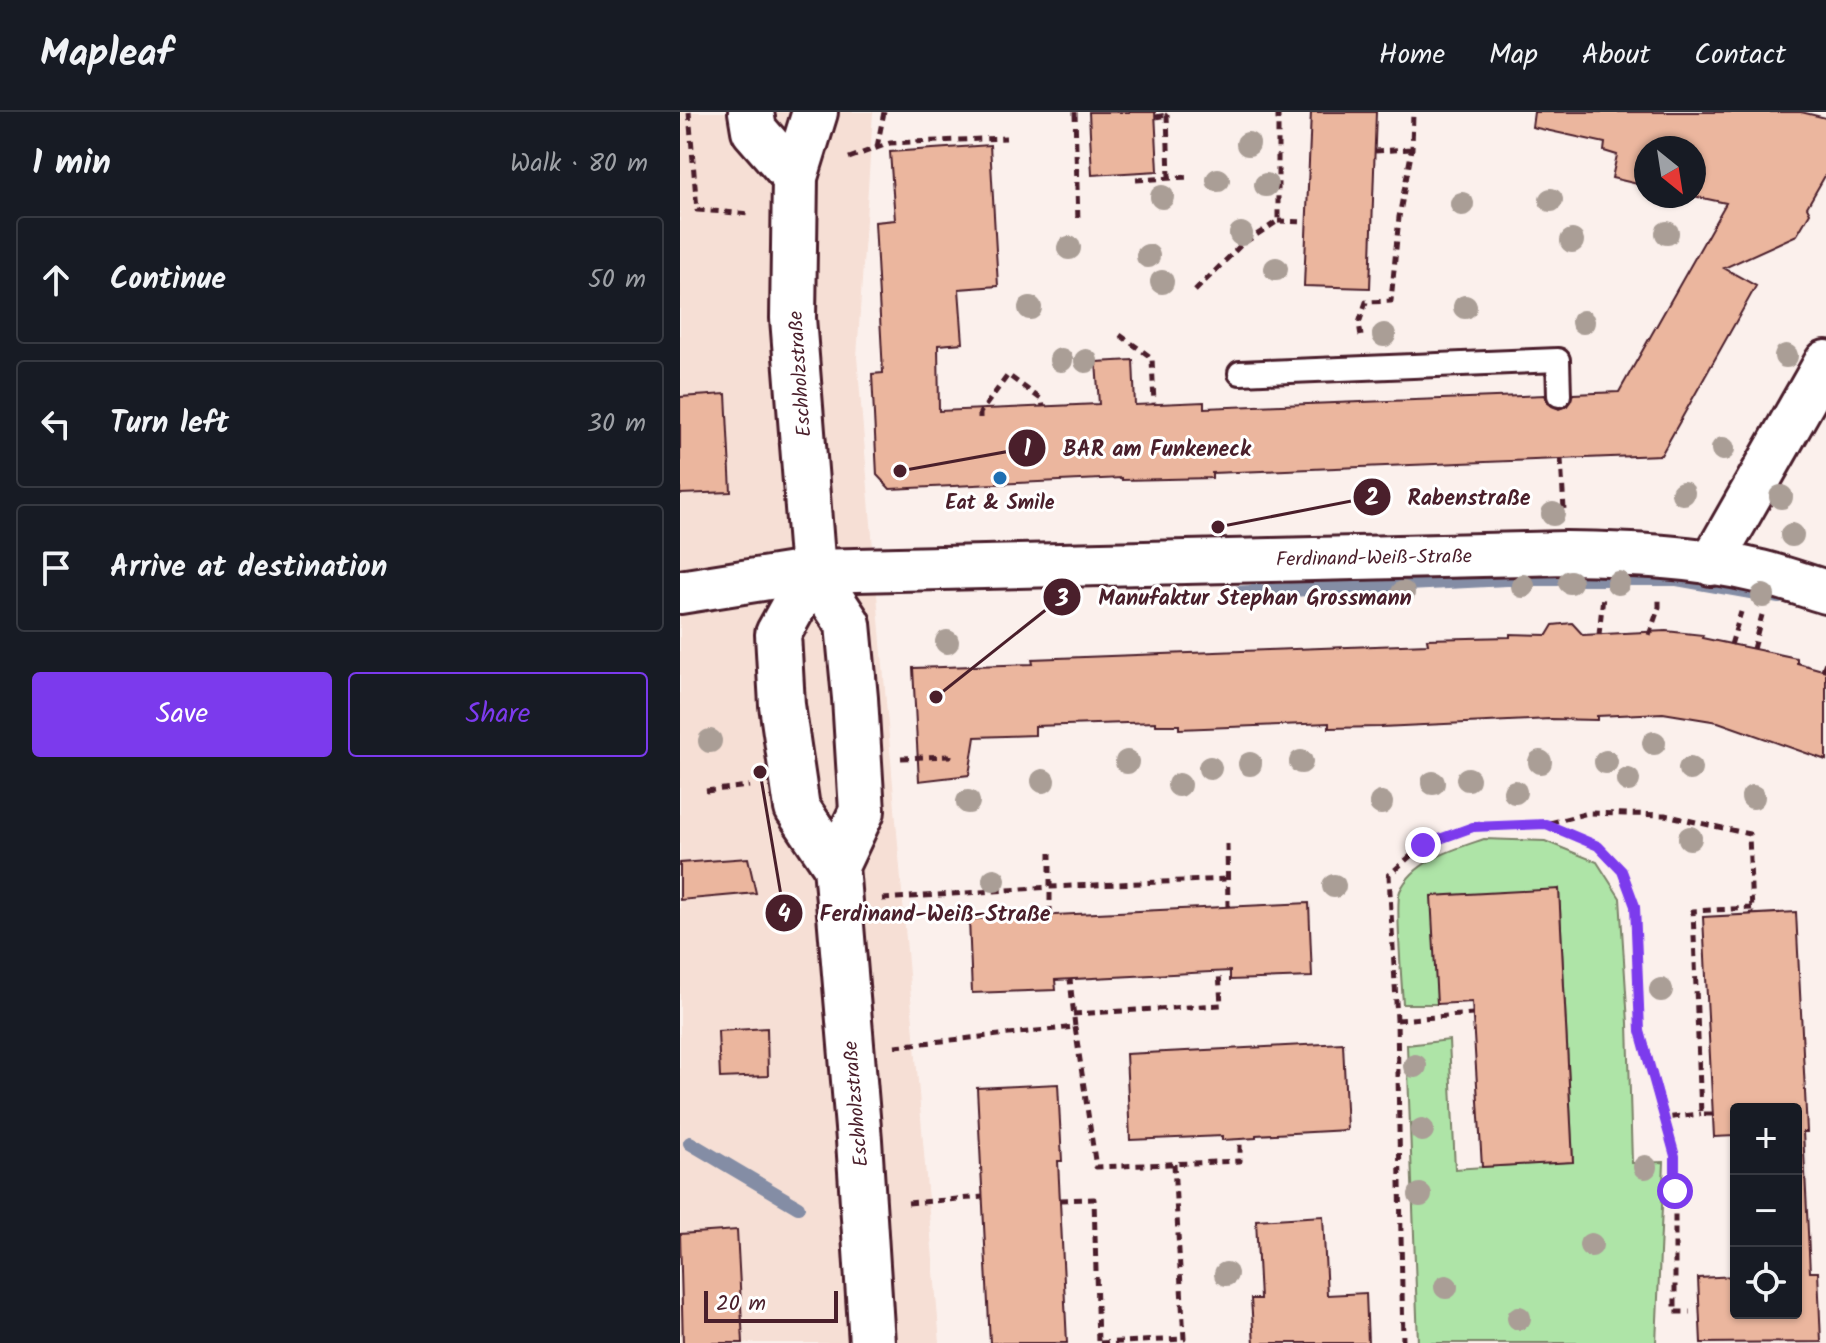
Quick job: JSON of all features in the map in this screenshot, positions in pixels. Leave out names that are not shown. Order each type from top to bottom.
[{"type":"main road","points":[[751,112],[754,130],[795,177]]},
{"type":"main road","name":"Eschholzstraße","points":[[815,112],[795,177],[793,318],[813,571],[848,624],[860,759],[862,811],[837,884]]},
{"type":"main road","name":"Eschholzstraße","points":[[813,571],[778,634],[782,705],[797,808],[837,884],[872,1343]]},
{"type":"street","points":[[1711,564],[1826,362]]},
{"type":"street","name":"Ferdinand-Weiß-Straße","points":[[680,592],[813,571],[1566,553],[1607,554],[1754,570],[1826,592]]},
{"type":"lane","points":[[1240,373],[1558,360],[1559,395]]},
{"type":"path","points":[[689,112],[697,210]]},
{"type":"path","points":[[884,112],[877,148],[890,143],[1006,138]]},
{"type":"path","points":[[1075,112],[1078,223]]},
{"type":"path","points":[[1278,112],[1278,221]]},
{"type":"path","points":[[1359,323],[1366,302],[1391,301],[1399,217],[1412,149],[1413,112]]},
{"type":"path","points":[[1156,117],[1169,114],[1169,178]]},
{"type":"path","points":[[1375,151],[1412,149]]},
{"type":"path","points":[[1136,180],[1189,177]]},
{"type":"path","points":[[1195,291],[1242,244],[1278,221],[1307,222]]},
{"type":"path","points":[[1120,335],[1152,358],[1154,404]]},
{"type":"path","points":[[980,418],[980,413],[1008,375],[1042,400],[1043,407]]},
{"type":"path","points":[[1599,635],[1603,597]]},
{"type":"path","points":[[1649,635],[1659,607]]},
{"type":"path","points":[[1731,645],[1742,609]]},
{"type":"path","points":[[1753,649],[1762,613]]},
{"type":"path","points":[[1823,670],[1826,662]]},
{"type":"path","points":[[860,759],[950,756],[950,750]]},
{"type":"path","points":[[706,791],[732,787]]},
{"type":"path","points":[[1403,1343],[1397,1020],[1389,875],[1423,845],[1473,827],[1546,824],[1588,813],[1665,815],[1749,834],[1752,911],[1693,911],[1701,1114]]},
{"type":"path","points":[[1546,824],[1598,846],[1622,871],[1635,906],[1640,1031],[1675,1156],[1675,1312],[1690,1312]]},
{"type":"path","points":[[1227,844],[1228,907]]},
{"type":"path","points":[[1050,853],[1050,915]]},
{"type":"path","points":[[837,884],[1050,887],[1228,879]]},
{"type":"path","points":[[1073,1014],[1221,1005],[1219,972]]},
{"type":"path","points":[[1070,979],[1096,1167],[1240,1161],[1240,1139]]},
{"type":"path","points":[[1397,1020],[1473,1014]]},
{"type":"path","points":[[851,1051],[1075,1027]]},
{"type":"path","points":[[1664,1118],[1712,1114]]},
{"type":"path","points":[[1060,1200],[1094,1199],[1099,1343],[1184,1339],[1174,1164]]},
{"type":"path","points":[[863,1207],[983,1197]]},
{"type":"shaded area","points":[[680,112],[873,112],[857,357],[940,1343],[680,1343]]},
{"type":"green space","points":[[1484,839],[1545,841],[1597,862],[1620,898],[1632,1163],[1664,1162],[1656,1343],[1418,1343],[1407,1045],[1449,1040],[1455,1169],[1573,1161],[1559,889],[1437,1004],[1403,1004],[1398,927],[1400,891],[1406,880],[1425,864]]},
{"type":"building","points":[[1089,112],[1155,112],[1158,171],[1092,175]]},
{"type":"building","points":[[1311,112],[1376,112],[1370,288],[1304,286]]},
{"type":"building","points":[[1534,112],[1801,112],[1826,118],[1826,174],[1807,207],[1810,213],[1797,235],[1724,268],[1756,286],[1661,455],[1212,473],[1212,478],[1122,478],[890,489],[877,475],[872,374],[883,373],[875,222],[895,220],[890,152],[990,145],[998,286],[959,289],[963,343],[938,345],[939,411],[1099,404],[1096,362],[1133,360],[1135,405],[1204,402],[1204,408],[1545,395],[1548,403],[1559,409],[1567,406],[1573,394],[1619,392],[1726,203],[1706,199],[1706,136],[1634,136],[1634,183],[1612,178],[1617,155],[1604,151],[1605,143],[1532,127]]},
{"type":"building","points":[[726,394],[731,492],[680,494],[680,397]]},
{"type":"building","points":[[1572,623],[1583,635],[1666,631],[1703,635],[1702,638],[1797,658],[1797,663],[1826,671],[1826,760],[1718,722],[1663,713],[1597,716],[1597,720],[1550,719],[1329,728],[1329,723],[1179,729],[1179,725],[1156,725],[1156,722],[1035,726],[1035,735],[975,737],[969,775],[919,781],[913,668],[1033,664],[1032,659],[1428,644],[1427,639],[1547,635],[1553,625]]},
{"type":"building","points":[[748,858],[756,893],[680,900],[680,863]]},
{"type":"building","points":[[1559,889],[1573,1162],[1482,1167],[1472,1002],[1437,1004],[1431,896]]},
{"type":"building","points":[[1309,903],[1312,977],[1230,980],[1230,971],[1055,980],[1056,990],[972,993],[969,919]]},
{"type":"building","points":[[1796,912],[1807,1132],[1803,1132],[1810,1272],[1818,1272],[1821,1342],[1701,1343],[1698,1278],[1730,1276],[1730,1319],[1802,1319],[1802,1103],[1730,1103],[1730,1136],[1714,1137],[1703,917]]},
{"type":"building","points":[[767,1028],[768,1076],[720,1078],[718,1031]]},
{"type":"building","points":[[1343,1043],[1347,1130],[1222,1140],[1222,1136],[1130,1140],[1126,1054]]},
{"type":"building","points":[[1058,1084],[1062,1161],[1058,1161],[1067,1343],[990,1343],[977,1088]]},
{"type":"building","points":[[1323,1216],[1327,1295],[1366,1293],[1368,1343],[1254,1343],[1251,1299],[1260,1299],[1256,1220]]},
{"type":"building","points":[[737,1230],[743,1343],[683,1343],[680,1234]]},
{"type":"waterway","points":[[1233,593],[1507,579],[1677,579],[1779,597]]},
{"type":"waterway","points":[[690,1143],[798,1207]]},
{"type":"place","name":"BAR am Funkeneck","points":[[900,471]]},
{"type":"place","name":"Eat & Smile","points":[[1000,478]]},
{"type":"place","name":"Rabenstraße","points":[[1218,527]]},
{"type":"place","name":"Manufaktur Stephan Grossmann","points":[[936,697]]},
{"type":"place","name":"Ferdinand-Weiß-Straße","points":[[760,772]]},
{"type":"route","points":[[1423,845],[1473,827],[1546,824],[1598,846],[1622,871],[1635,906],[1640,1031],[1675,1156],[1675,1191]]}]
